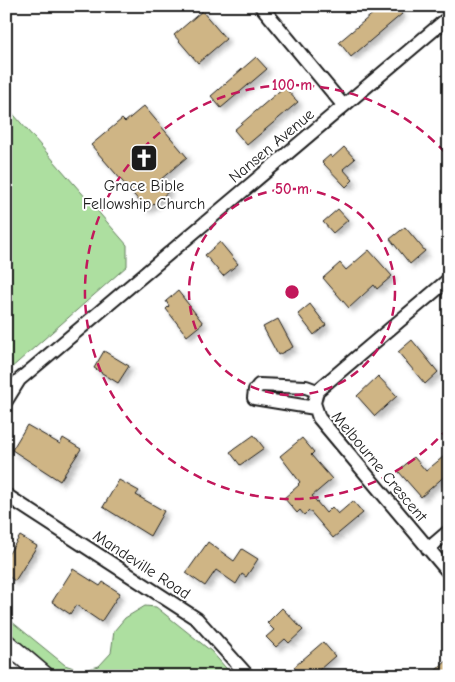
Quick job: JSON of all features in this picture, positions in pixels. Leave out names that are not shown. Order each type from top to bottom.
[{"type":"main road","points":[[6,643],[45,676]]},
{"type":"street","points":[[262,6],[343,105]]},
{"type":"street","name":"Nansen Avenue","points":[[6,401],[19,380],[449,17]]},
{"type":"street","points":[[316,408],[254,398],[255,390],[259,385],[306,387],[317,391],[449,279]]},
{"type":"street","name":"Melbourne Crescent","points":[[317,391],[314,403],[319,418],[449,573]]},
{"type":"street","name":"Mandeville Road","points":[[6,495],[197,619],[248,676]]},
{"type":"street","points":[[428,549],[449,531]]},
{"type":"green space","points":[[8,108],[127,245],[127,266],[10,369],[6,367],[6,110]]},
{"type":"green space","points":[[145,606],[156,607],[211,651],[233,676],[56,676],[6,631],[6,617],[65,665],[82,671],[99,666],[111,653],[114,631],[125,618]]},
{"type":"building","points":[[382,6],[396,6],[402,14],[351,57],[339,42]]},
{"type":"building","points":[[202,11],[226,39],[198,63],[174,35]]},
{"type":"building","points":[[256,57],[267,69],[221,108],[211,96]]},
{"type":"building","points":[[284,87],[298,102],[247,145],[234,130]]},
{"type":"building","name":"Grace Bible Fellowship Church","points":[[144,106],[187,157],[160,180],[169,191],[147,210],[91,145],[122,119],[125,122]]},
{"type":"building","points":[[344,147],[355,159],[343,169],[353,180],[346,187],[322,162],[330,155],[332,158]]},
{"type":"building","points":[[338,209],[348,220],[333,233],[323,222]]},
{"type":"building","points":[[405,227],[425,251],[410,264],[390,239]]},
{"type":"building","points":[[220,242],[238,264],[223,276],[205,255]]},
{"type":"building","points":[[369,250],[392,276],[377,289],[374,285],[349,308],[323,278],[340,263],[346,270]]},
{"type":"building","points":[[178,291],[203,323],[187,336],[166,309],[169,306],[166,301]]},
{"type":"building","points":[[310,304],[326,325],[314,335],[298,314]]},
{"type":"building","points":[[278,319],[293,347],[278,355],[263,327]]},
{"type":"building","points":[[412,340],[438,372],[425,384],[398,352]]},
{"type":"building","points":[[104,351],[129,366],[118,383],[94,368]]},
{"type":"building","points":[[378,376],[397,396],[375,416],[357,396]]},
{"type":"building","points":[[27,425],[60,444],[63,438],[81,449],[60,481],[12,450]]},
{"type":"building","points":[[254,435],[264,448],[240,465],[230,452]]},
{"type":"building","points":[[302,438],[314,452],[311,455],[332,479],[312,496],[326,513],[332,507],[338,514],[353,501],[363,513],[333,538],[309,510],[304,515],[300,510],[297,513],[284,498],[300,482],[280,456]]},
{"type":"building","points":[[449,452],[449,472],[421,497],[398,471],[414,457],[426,471]]},
{"type":"building","points":[[119,480],[139,491],[136,495],[164,511],[150,536],[103,507]]},
{"type":"building","points":[[20,536],[37,546],[15,581],[6,575],[6,558]]},
{"type":"building","points":[[208,542],[234,561],[242,549],[258,559],[246,577],[242,574],[236,584],[216,570],[205,586],[186,573]]},
{"type":"building","points":[[73,569],[100,586],[103,582],[120,593],[101,622],[76,605],[70,614],[52,602]]},
{"type":"building","points":[[282,608],[303,630],[289,643],[285,639],[276,647],[266,637],[274,630],[267,623]]},
{"type":"building","points":[[323,642],[335,656],[319,670],[324,676],[302,676],[294,667]]},
{"type":"building","points":[[449,659],[449,676],[429,676]]},
{"type":"place","name":"Grace Bible Fellowship Church","points":[[144,158]]}]
